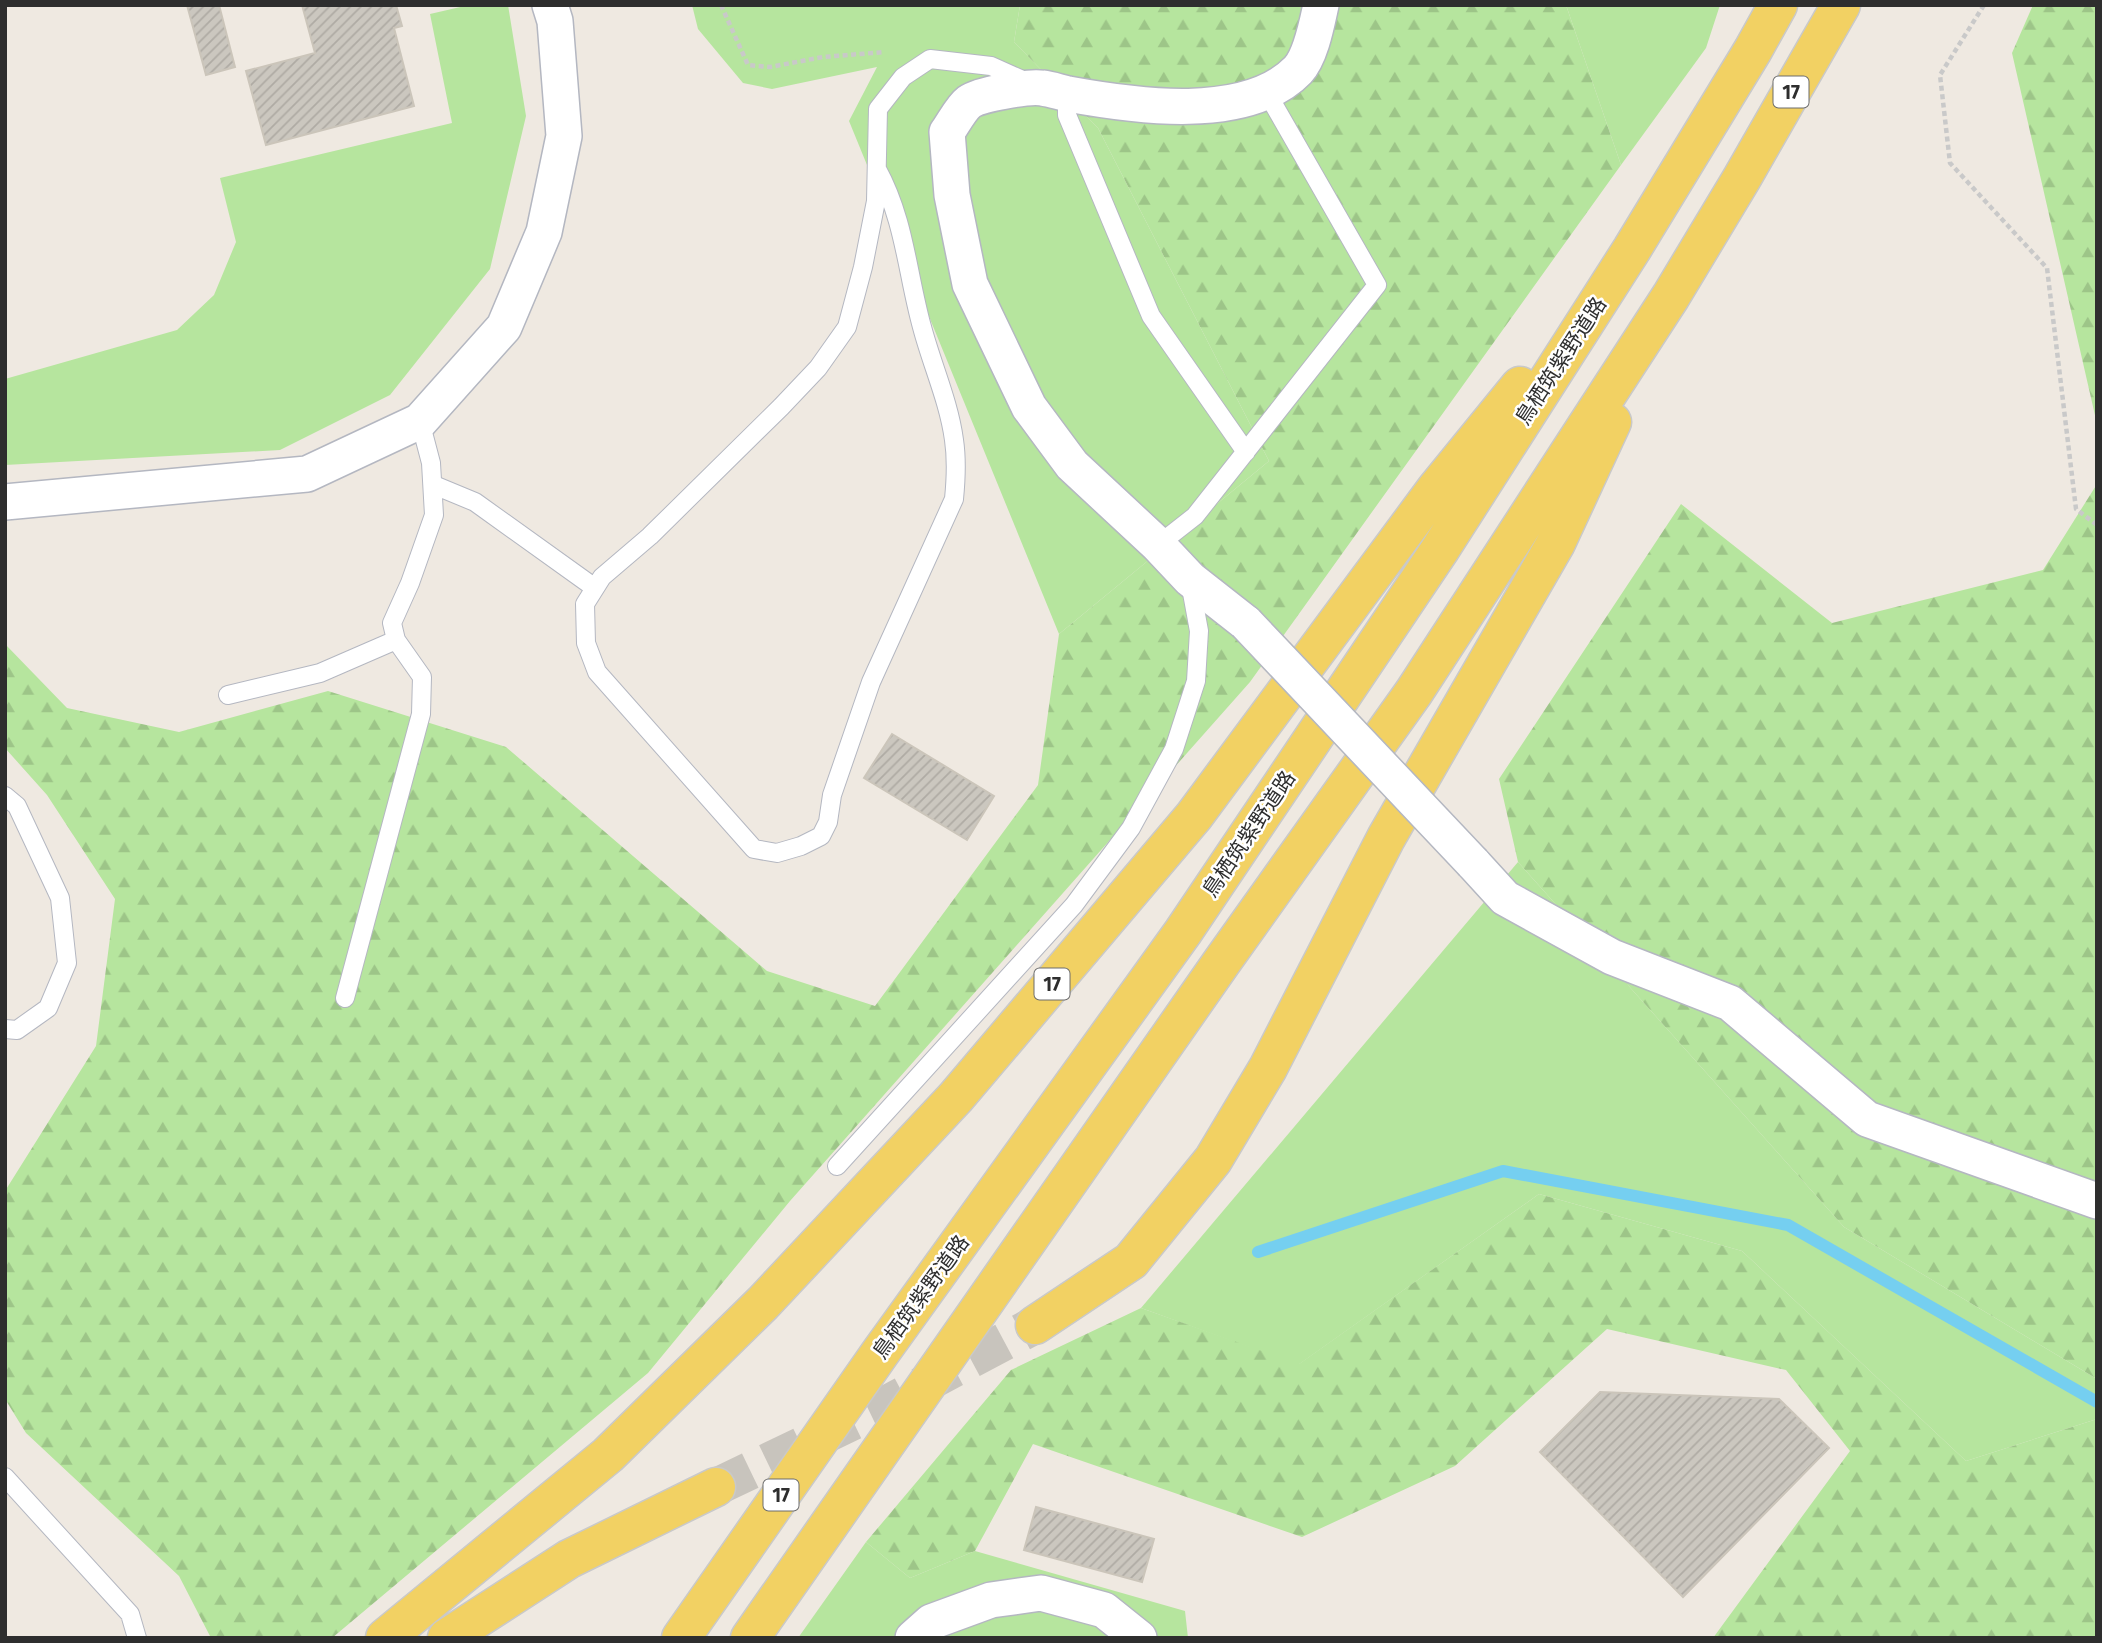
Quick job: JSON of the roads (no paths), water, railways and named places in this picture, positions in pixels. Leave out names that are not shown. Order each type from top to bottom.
[{"type":"main road","name":"鳥栖筑紫野道路","points":[[681,1638],[880,1353],[1183,932],[1441,548],[1632,249],[1778,5]]},
{"type":"main road","name":"17","points":[[750,1638],[1221,963],[1414,692],[1671,296],[1841,5]]},
{"type":"main road","name":"17","points":[[385,1638],[607,1455],[763,1303],[956,1097],[1194,816],[1436,489],[1632,249]]},
{"type":"main road","name":"17","points":[[1035,1325],[1131,1262],[1213,1160],[1268,1068],[1387,838],[1556,543],[1671,296]]},
{"type":"main road","points":[[447,1638],[569,1559],[716,1487]]},
{"type":"street","points":[[5,502],[307,474],[420,421],[504,327],[544,232],[564,136],[555,21],[550,5]]},
{"type":"street","points":[[1321,5],[1312,40],[1300,69],[1267,93],[1235,103],[1155,105],[1053,90],[1003,91],[969,102],[947,132],[952,195],[970,284],[1029,407],[1072,465],[1158,545],[1190,579],[1246,623],[1505,898],[1612,957],[1730,1003],[1867,1119],[2097,1201]]},
{"type":"street","points":[[913,1638],[931,1622],[991,1600],[1041,1593],[1104,1610],[1139,1638]]},
{"type":"lane","points":[[877,169],[891,194],[907,252],[921,325],[954,438],[957,469],[954,499],[871,682],[832,795],[828,822],[821,836],[801,846],[777,853],[754,849],[597,672],[586,643],[585,604],[602,577],[650,536],[818,368],[847,327],[863,267],[876,201],[878,109],[903,77],[930,59],[991,66],[1053,90],[1067,115],[1151,316],[1246,452]]},
{"type":"lane","points":[[1158,545],[1195,516],[1377,285],[1267,93]]},
{"type":"lane","points":[[345,998],[421,715],[422,677],[396,640],[392,623],[410,583],[434,515],[431,463],[420,421]]},
{"type":"lane","points":[[434,485],[475,502],[595,588]]},
{"type":"lane","points":[[837,1166],[1074,905],[1131,828],[1174,749],[1196,681],[1199,631],[1190,579]]},
{"type":"lane","points":[[228,695],[320,673],[396,640]]},
{"type":"lane","points":[[5,796],[17,806],[60,898],[67,963],[48,1009],[17,1030],[5,1029]]},
{"type":"lane","points":[[5,1477],[130,1614],[137,1638]]},
{"type":"waterway","points":[[1258,1252],[1503,1171],[1788,1225],[2097,1402]]},
{"type":"tunnel","points":[[716,1487],[878,1409],[1035,1325]]}]
